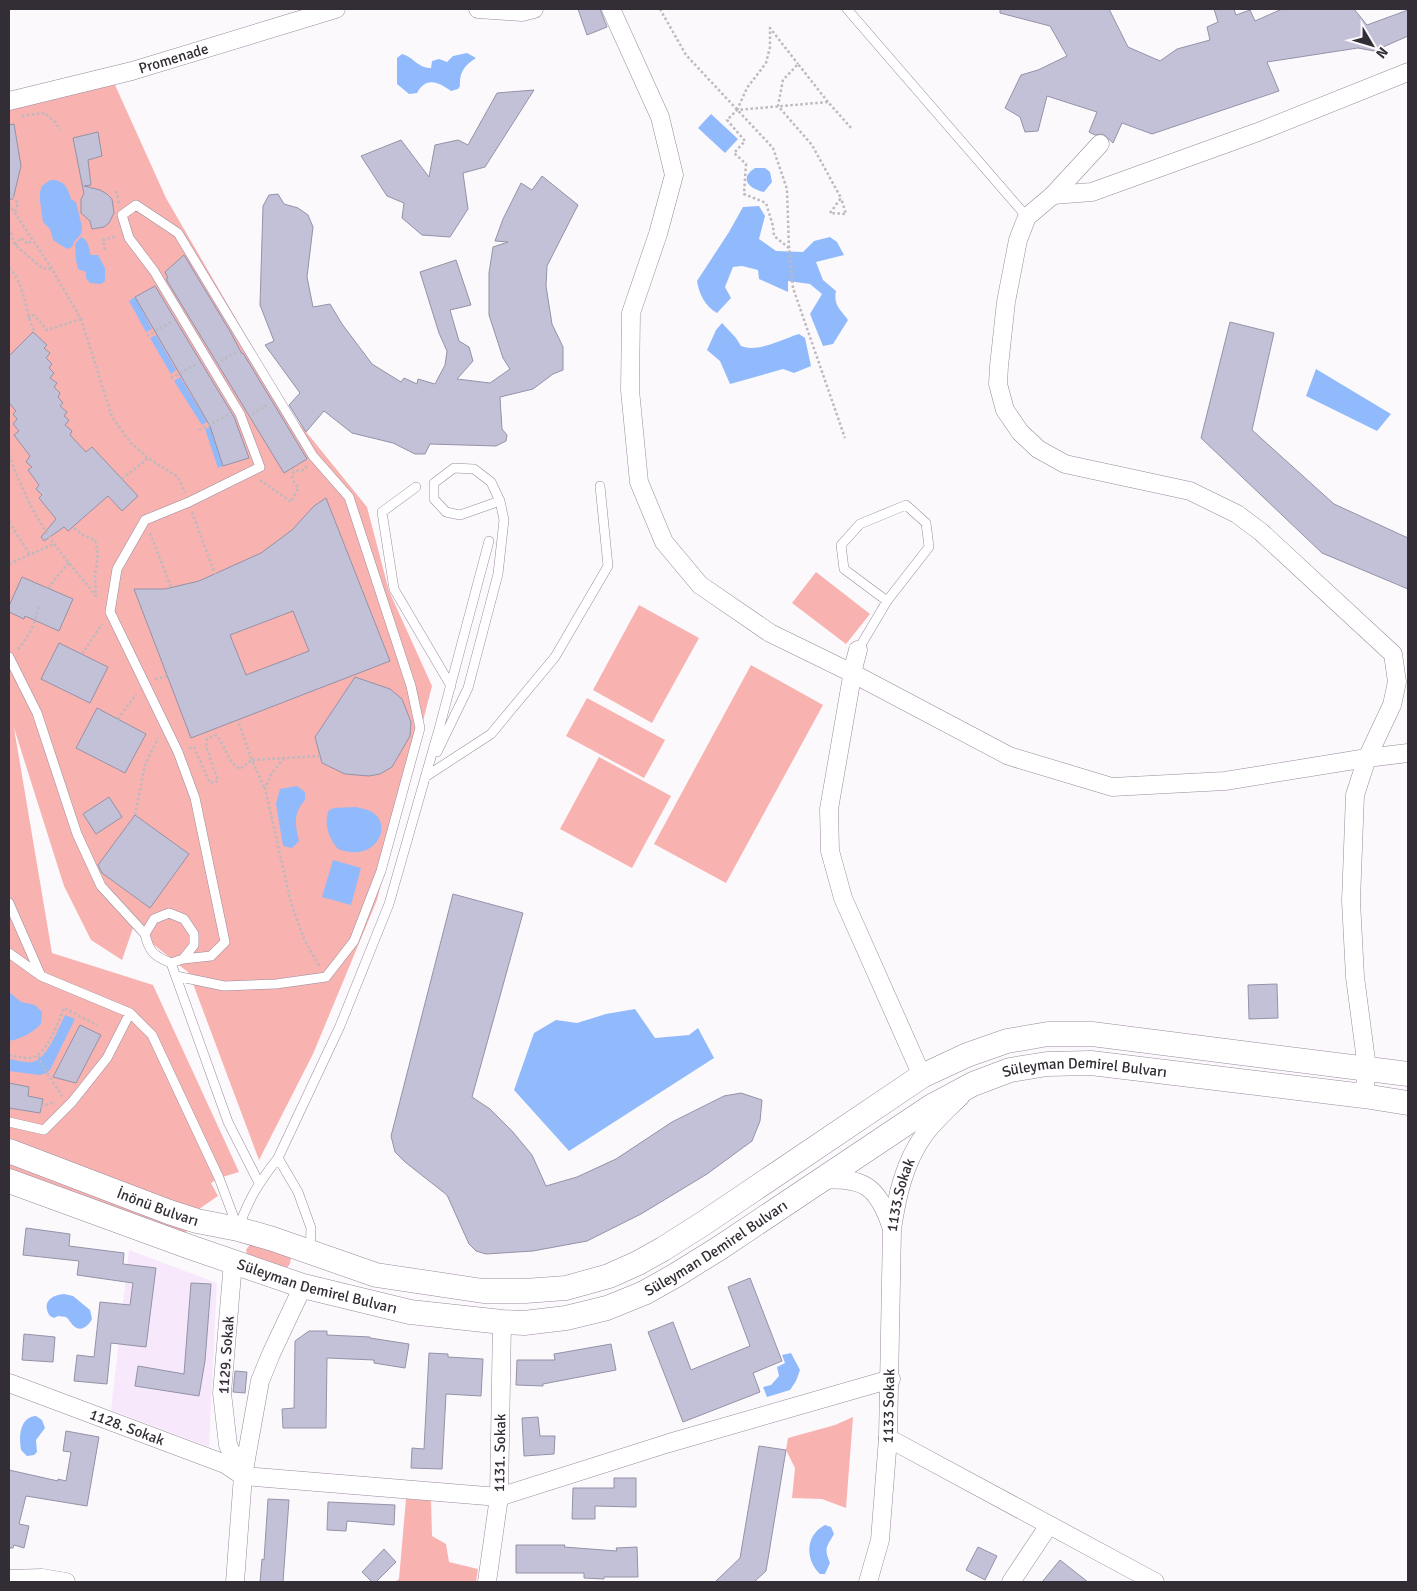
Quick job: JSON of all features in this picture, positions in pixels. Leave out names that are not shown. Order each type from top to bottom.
[{"type":"main road","name":"Süleyman Demirel Bulvarı","points":[[310,1252],[376,1275],[483,1291],[525,1291],[566,1288],[609,1276],[638,1263],[704,1223],[922,1076],[975,1052],[1008,1042],[1048,1034],[1092,1034],[1408,1074]]},
{"type":"main road","name":"Süleyman Demirel Bulvarı","points":[[9,1181],[303,1286],[410,1312],[502,1322],[524,1322],[566,1318],[607,1308],[644,1293],[718,1249],[932,1106],[973,1084],[1010,1070],[1047,1064],[1091,1063],[1408,1103]]},
{"type":"main road","name":"İnönü Bulvarı","points":[[9,1151],[169,1212],[238,1229],[310,1252]]},
{"type":"main road","points":[[233,1262],[238,1229]]},
{"type":"main road","points":[[303,1286],[310,1252]]},
{"type":"street","name":"Promenade","points":[[13,109],[336,9]]},
{"type":"street","points":[[478,9],[522,12],[534,9]]},
{"type":"street","points":[[611,9],[660,117],[674,175],[658,234],[631,313],[630,390],[639,482],[664,542],[700,585],[770,633],[852,673],[1009,756],[1112,787],[1225,781],[1408,753]]},
{"type":"street","points":[[1053,195],[1092,192],[1258,132],[1408,72]]},
{"type":"street","points":[[1100,144],[1053,195],[1027,217],[1018,240],[1006,302],[999,366],[998,384],[1005,410],[1020,432],[1038,450],[1065,464],[1190,491],[1237,514],[1261,532],[1408,668]]},
{"type":"street","points":[[858,650],[852,673],[829,809],[830,851],[843,898],[922,1076]]},
{"type":"street","points":[[1364,1096],[1367,1068],[1355,978],[1351,901],[1355,795],[1367,758],[1392,705],[1397,682],[1393,654]]},
{"type":"street","name":"1133.Sokak","points":[[892,1229],[896,1199],[904,1175],[924,1135],[973,1084]]},
{"type":"street","name":"1133.Sokak","points":[[819,1180],[840,1179],[854,1181],[871,1189],[884,1204],[892,1229]]},
{"type":"street","name":"1133 Sokak","points":[[868,1582],[880,1540],[888,1438],[891,1379],[892,1229]]},
{"type":"street","name":"1129. Sokak","points":[[233,1262],[222,1393],[228,1445],[243,1476]]},
{"type":"street","points":[[235,1582],[243,1476],[260,1381],[303,1286]]},
{"type":"street","name":"1131. Sokak","points":[[487,1582],[499,1497],[502,1322]]},
{"type":"street","points":[[243,1476],[499,1497],[669,1443],[891,1379]]},
{"type":"street","name":"1128. Sokak","points":[[9,1383],[225,1464],[243,1476]]},
{"type":"street","points":[[888,1438],[1155,1582]]},
{"type":"street","points":[[1011,1582],[1049,1525]]},
{"type":"street","points":[[9,1579],[42,1578],[66,1582]]},
{"type":"lane","points":[[847,9],[1027,217]]},
{"type":"lane","points":[[12,654],[37,713],[77,834],[101,886],[145,934],[148,947],[157,958],[171,963],[183,959],[211,956],[225,942],[195,798],[165,723],[110,612],[117,569],[145,520],[189,502],[260,467],[238,410],[154,272],[130,238],[122,215],[136,205],[178,233],[313,456],[349,497],[411,686],[420,728],[381,871],[354,941],[326,976],[276,984],[224,986],[176,976]]},
{"type":"lane","points":[[425,777],[468,688],[498,574],[504,520],[500,501],[491,482],[474,469],[454,468],[434,483],[434,499],[446,512],[460,515],[500,501]]},
{"type":"lane","points":[[425,777],[491,734],[555,658],[608,566],[600,486]]},
{"type":"lane","points":[[416,488],[382,512],[394,589],[451,686]]},
{"type":"lane","points":[[858,650],[887,601],[929,547],[926,523],[906,505],[860,524],[841,545],[844,569],[887,601]]},
{"type":"lane","points":[[238,1229],[248,1202],[259,1183],[278,1158],[340,1026],[389,904],[451,686],[489,540]]},
{"type":"lane","points":[[9,903],[42,976]]},
{"type":"lane","points":[[145,934],[154,919],[169,913],[184,919],[194,934],[194,945],[183,959]]},
{"type":"lane","points":[[9,953],[42,976],[130,1013],[152,1035],[219,1178],[238,1229]]},
{"type":"lane","points":[[171,963],[228,1122],[259,1183]]},
{"type":"lane","points":[[9,1122],[44,1130],[72,1102],[107,1058],[130,1013]]},
{"type":"lane","points":[[278,1158],[298,1192],[311,1228],[310,1252]]},
{"type":"path","points":[[660,9],[686,55],[772,148],[788,189],[789,248],[793,288],[845,438]]},
{"type":"path","points":[[789,248],[774,236],[766,203],[744,194],[746,164],[734,153],[745,141],[727,120],[737,110],[747,88],[766,63],[770,47],[770,28],[828,102],[852,129]]},
{"type":"path","points":[[778,106],[783,80],[798,64]]},
{"type":"path","points":[[737,110],[828,102]]},
{"type":"path","points":[[778,106],[812,145],[842,198],[846,214],[830,214],[842,198]]},
{"type":"path","points":[[13,109],[45,113],[55,122],[60,130]]},
{"type":"path","points":[[9,193],[18,203],[15,213]]},
{"type":"path","points":[[9,204],[52,268],[82,319],[112,417],[130,442],[148,458],[178,477],[215,574]]},
{"type":"path","points":[[9,228],[16,245],[42,268],[52,268]]},
{"type":"path","points":[[105,250],[103,240],[114,236],[130,238]]},
{"type":"path","points":[[16,245],[22,238],[28,244],[32,240]]},
{"type":"path","points":[[9,268],[18,280],[28,318],[34,331]]},
{"type":"path","points":[[28,318],[34,315],[47,330],[82,319]]},
{"type":"path","points":[[147,336],[181,316]]},
{"type":"path","points":[[211,366],[246,346]]},
{"type":"path","points":[[171,378],[206,358]]},
{"type":"path","points":[[243,420],[278,399]]},
{"type":"path","points":[[199,430],[238,410]]},
{"type":"path","points":[[9,455],[20,485],[33,511],[54,544],[96,596],[95,576],[98,554],[95,540],[73,527]]},
{"type":"path","points":[[249,472],[291,502],[298,488],[292,473],[304,470],[313,456]]},
{"type":"path","points":[[122,479],[148,458]]},
{"type":"path","points":[[145,520],[171,587]]},
{"type":"path","points":[[9,522],[30,555]]},
{"type":"path","points":[[9,564],[54,544]]},
{"type":"path","points":[[48,588],[69,562]]},
{"type":"path","points":[[12,654],[24,643],[36,620],[39,606]]},
{"type":"path","points":[[82,654],[110,612]]},
{"type":"path","points":[[118,719],[145,681]]},
{"type":"path","points":[[238,721],[252,760],[265,788],[291,903],[304,939],[326,976]]},
{"type":"path","points":[[135,815],[145,765],[165,723]]},
{"type":"path","points":[[178,752],[194,746],[210,783],[218,781],[206,746],[208,739],[216,735],[234,766],[240,769],[252,760],[320,756]]},
{"type":"path","points":[[265,788],[272,773],[284,758]]},
{"type":"path","points":[[39,1058],[64,1008],[97,1025]]},
{"type":"path","points":[[9,1055],[39,1058]]},
{"type":"path","points":[[39,1058],[64,1099],[41,1107]]},
{"type":"shaded area","points":[[111,76],[166,198],[290,412],[367,507],[389,591],[432,686],[377,900],[313,1054],[259,1160],[189,973],[133,928],[122,960],[91,940],[64,886],[14,728],[52,953],[153,985],[239,1172],[219,1178],[211,1183],[218,1196],[199,1209],[182,1205],[9,1141],[9,100]]},
{"type":"shaded area","points":[[816,572],[870,614],[846,644],[792,603]]},
{"type":"shaded area","points":[[639,605],[699,638],[652,723],[593,690]]},
{"type":"shaded area","points":[[751,665],[823,705],[726,883],[654,844]]},
{"type":"shaded area","points":[[587,698],[665,740],[644,778],[566,736]]},
{"type":"shaded area","points":[[599,757],[671,796],[632,868],[560,829]]},
{"type":"shaded area","points":[[9,1162],[188,1227],[185,1236],[9,1171]]},
{"type":"shaded area","points":[[251,1243],[291,1256],[290,1264],[285,1270],[248,1258],[246,1250]]},
{"type":"shaded area","points":[[129,1250],[217,1283],[209,1447],[111,1410]]},
{"type":"shaded area","points":[[853,1417],[846,1508],[822,1499],[792,1498],[795,1468],[786,1450],[788,1438],[835,1425]]},
{"type":"shaded area","points":[[406,1499],[431,1500],[432,1536],[446,1544],[449,1562],[478,1569],[476,1582],[395,1582],[399,1579]]},
{"type":"water","points":[[467,53],[476,58],[463,69],[458,89],[451,91],[433,82],[424,84],[417,93],[409,94],[397,84],[397,58],[402,54],[426,68],[431,68],[432,61],[439,59],[447,62],[453,56]]},
{"type":"water","points":[[711,114],[738,139],[725,153],[698,128]]},
{"type":"water","points":[[755,168],[765,168],[770,172],[772,182],[764,192],[754,189],[748,183],[747,176]]},
{"type":"water","points":[[50,180],[62,182],[71,199],[76,202],[82,227],[81,234],[72,247],[67,249],[53,240],[50,229],[43,222],[40,192],[42,186]]},
{"type":"water","points":[[759,206],[765,216],[759,239],[776,251],[803,252],[814,241],[830,237],[837,242],[844,255],[816,262],[823,280],[836,291],[837,304],[848,320],[833,344],[823,346],[810,314],[822,294],[810,284],[788,281],[788,292],[759,279],[758,270],[742,266],[733,267],[725,287],[731,298],[717,313],[703,299],[697,281],[743,207]]},
{"type":"water","points":[[81,237],[88,244],[90,254],[98,255],[105,268],[105,281],[101,284],[90,283],[86,278],[86,272],[78,269],[75,244]]},
{"type":"water","points":[[135,297],[152,329],[146,332],[129,301]]},
{"type":"water","points":[[722,323],[741,346],[748,348],[762,347],[799,334],[805,338],[811,366],[794,373],[783,369],[730,384],[720,361],[707,350],[716,330]]},
{"type":"water","points":[[156,335],[176,370],[171,374],[150,338]]},
{"type":"water","points":[[1316,369],[1391,414],[1377,431],[1306,396]]},
{"type":"water","points":[[180,377],[207,422],[202,425],[174,381]]},
{"type":"water","points":[[210,427],[223,466],[218,468],[205,429]]},
{"type":"water","points":[[297,786],[305,792],[305,800],[298,810],[296,819],[299,841],[292,848],[283,846],[276,804],[280,789]]},
{"type":"water","points":[[356,807],[368,810],[380,820],[381,834],[373,846],[366,850],[353,852],[338,849],[328,831],[327,815],[329,810]]},
{"type":"water","points":[[333,860],[361,868],[351,905],[322,897]]},
{"type":"water","points":[[9,992],[21,1002],[35,1005],[42,1012],[41,1024],[38,1027],[22,1037],[9,1041]]},
{"type":"water","points":[[635,1009],[655,1038],[689,1035],[698,1028],[714,1058],[569,1151],[514,1090],[534,1033],[556,1020],[577,1023],[606,1014]]},
{"type":"water","points":[[65,1015],[75,1019],[47,1073],[39,1075],[9,1071],[9,1059],[32,1062],[43,1056]]},
{"type":"water","points":[[64,1294],[73,1296],[90,1310],[92,1319],[85,1327],[80,1329],[75,1327],[66,1317],[58,1316],[54,1318],[50,1316],[47,1311],[49,1300]]},
{"type":"water","points":[[791,1353],[800,1370],[796,1381],[790,1390],[767,1397],[763,1387],[771,1385],[779,1376],[777,1367],[785,1363],[782,1355]]},
{"type":"water","points":[[36,1416],[42,1420],[45,1428],[36,1440],[37,1452],[34,1455],[27,1456],[21,1450],[21,1429],[26,1420]]},
{"type":"water","points":[[825,1525],[831,1527],[834,1534],[827,1548],[830,1563],[825,1574],[820,1574],[812,1562],[809,1548],[818,1529]]},
{"type":"building","points":[[578,9],[600,9],[607,27],[587,35]]},
{"type":"building","points":[[1000,9],[1109,9],[1128,47],[1160,61],[1177,49],[1210,40],[1207,27],[1218,22],[1214,9],[1234,9],[1236,15],[1250,10],[1255,21],[1282,9],[1354,9],[1367,25],[1408,10],[1408,36],[1374,51],[1358,48],[1267,62],[1279,91],[1152,134],[1122,123],[1113,143],[1103,134],[1095,135],[1089,132],[1097,112],[1047,96],[1038,131],[1025,132],[1020,117],[1005,108],[1021,75],[1038,70],[1067,56],[1050,26],[1000,13]]},
{"type":"building","points":[[534,90],[485,167],[463,173],[468,209],[450,237],[422,235],[402,218],[404,203],[387,196],[361,156],[401,140],[429,177],[435,145],[458,140],[468,145],[497,93]]},
{"type":"building","points":[[14,124],[21,166],[13,199],[9,199],[9,125]]},
{"type":"building","points":[[98,132],[102,156],[88,160],[91,185],[84,186],[107,194],[112,199],[114,213],[109,223],[104,227],[92,229],[90,221],[81,213],[81,199],[84,194],[73,138]]},
{"type":"building","points":[[542,176],[578,205],[547,266],[546,286],[552,324],[563,347],[563,370],[553,374],[533,389],[500,397],[502,429],[507,435],[506,441],[496,446],[430,444],[425,454],[415,454],[393,443],[352,433],[324,411],[306,432],[289,405],[300,393],[265,345],[274,341],[260,305],[263,206],[269,195],[278,194],[284,204],[298,208],[308,215],[313,227],[307,277],[313,307],[330,304],[342,324],[372,364],[401,382],[404,378],[417,384],[418,379],[435,384],[445,365],[447,351],[439,333],[420,272],[456,260],[471,305],[450,310],[459,341],[469,347],[473,361],[457,379],[490,383],[510,369],[503,358],[489,315],[489,273],[493,247],[508,242],[495,241],[503,219],[521,183],[532,190]]},
{"type":"building","points":[[184,255],[307,459],[284,473],[166,279],[168,278],[165,272]]},
{"type":"building","points":[[155,286],[234,417],[249,458],[223,466],[210,426],[135,297]]},
{"type":"building","points":[[1230,322],[1274,333],[1252,430],[1334,504],[1408,538],[1408,589],[1322,553],[1201,438]]},
{"type":"building","points":[[33,332],[47,345],[44,348],[50,353],[46,358],[52,364],[49,368],[54,373],[50,378],[57,383],[54,387],[60,393],[58,397],[63,403],[60,406],[67,412],[64,416],[69,420],[65,425],[72,431],[70,435],[86,452],[92,447],[138,496],[122,511],[108,496],[68,531],[64,527],[44,541],[41,537],[56,519],[39,498],[42,495],[36,489],[39,485],[28,470],[32,467],[26,462],[30,456],[14,435],[19,431],[13,424],[17,419],[13,414],[16,411],[9,403],[9,356]]},
{"type":"building","points":[[326,498],[390,661],[191,738],[134,589],[165,589],[199,581],[261,553],[292,530],[314,506]],"holes":[[[293,611],[309,651],[246,675],[230,635]]]},
{"type":"building","points":[[22,577],[73,599],[59,631],[25,616],[24,619],[9,612],[9,606]]},
{"type":"building","points":[[59,643],[108,667],[90,703],[41,679]]},
{"type":"building","points":[[355,677],[390,689],[402,699],[411,722],[410,736],[392,767],[380,774],[369,776],[345,774],[322,763],[315,737]]},
{"type":"building","points":[[97,708],[146,734],[125,773],[76,748]]},
{"type":"building","points":[[109,797],[122,817],[96,834],[83,814]]},
{"type":"building","points":[[135,815],[189,854],[150,908],[102,873],[98,865]]},
{"type":"building","points":[[453,894],[523,913],[472,1097],[490,1109],[532,1155],[546,1186],[577,1177],[616,1159],[672,1122],[724,1096],[741,1093],[762,1100],[760,1121],[752,1141],[707,1174],[641,1214],[587,1241],[533,1251],[486,1254],[476,1251],[469,1244],[447,1195],[395,1152],[391,1136]]},
{"type":"building","points":[[1277,984],[1278,1018],[1249,1019],[1248,985]]},
{"type":"building","points":[[80,1025],[101,1035],[76,1083],[53,1077]]},
{"type":"building","points":[[9,1083],[29,1087],[28,1096],[43,1099],[40,1113],[9,1108]]},
{"type":"building","points":[[26,1228],[70,1234],[69,1246],[124,1253],[123,1264],[156,1268],[146,1347],[111,1343],[107,1384],[74,1381],[77,1355],[94,1357],[100,1302],[130,1305],[133,1283],[77,1275],[79,1261],[23,1255]]},
{"type":"building","points":[[750,1278],[782,1361],[753,1373],[760,1392],[683,1422],[648,1332],[673,1322],[691,1370],[750,1346],[728,1287]]},
{"type":"building","points":[[191,1283],[211,1284],[205,1361],[199,1396],[135,1386],[138,1366],[184,1374]]},
{"type":"building","points":[[309,1331],[327,1331],[327,1335],[370,1337],[409,1344],[405,1368],[374,1363],[374,1360],[327,1358],[326,1428],[283,1428],[282,1409],[294,1408],[295,1341]]},
{"type":"building","points":[[24,1334],[55,1337],[53,1362],[22,1360]]},
{"type":"building","points":[[611,1344],[616,1370],[543,1384],[543,1386],[516,1385],[517,1360],[555,1360],[554,1354]]},
{"type":"building","points":[[429,1353],[448,1354],[448,1357],[483,1359],[481,1396],[446,1394],[442,1469],[411,1468],[412,1448],[424,1449]]},
{"type":"building","points":[[235,1371],[247,1372],[245,1393],[233,1392]]},
{"type":"building","points":[[538,1417],[540,1436],[555,1436],[554,1454],[524,1456],[522,1418]]},
{"type":"building","points":[[66,1431],[99,1437],[87,1506],[26,1496],[19,1524],[29,1526],[24,1548],[14,1545],[13,1548],[9,1548],[9,1470],[58,1481],[58,1479],[66,1481],[71,1452],[63,1451]]},
{"type":"building","points":[[759,1446],[786,1450],[766,1571],[754,1582],[715,1582],[740,1558]]},
{"type":"building","points":[[614,1478],[636,1478],[636,1507],[595,1506],[595,1519],[572,1519],[573,1488],[614,1488]]},
{"type":"building","points":[[268,1499],[289,1500],[283,1582],[260,1582],[262,1559],[264,1560]]},
{"type":"building","points":[[328,1502],[395,1505],[394,1525],[347,1521],[346,1531],[327,1530]]},
{"type":"building","points":[[516,1545],[565,1545],[564,1547],[617,1551],[616,1548],[637,1547],[638,1577],[604,1577],[604,1579],[584,1578],[584,1573],[516,1573]]},
{"type":"building","points":[[978,1547],[997,1556],[985,1580],[966,1570]]},
{"type":"building","points":[[384,1549],[396,1562],[376,1582],[372,1582],[362,1572]]},
{"type":"building","points":[[1060,1560],[1088,1582],[1042,1582]]}]
